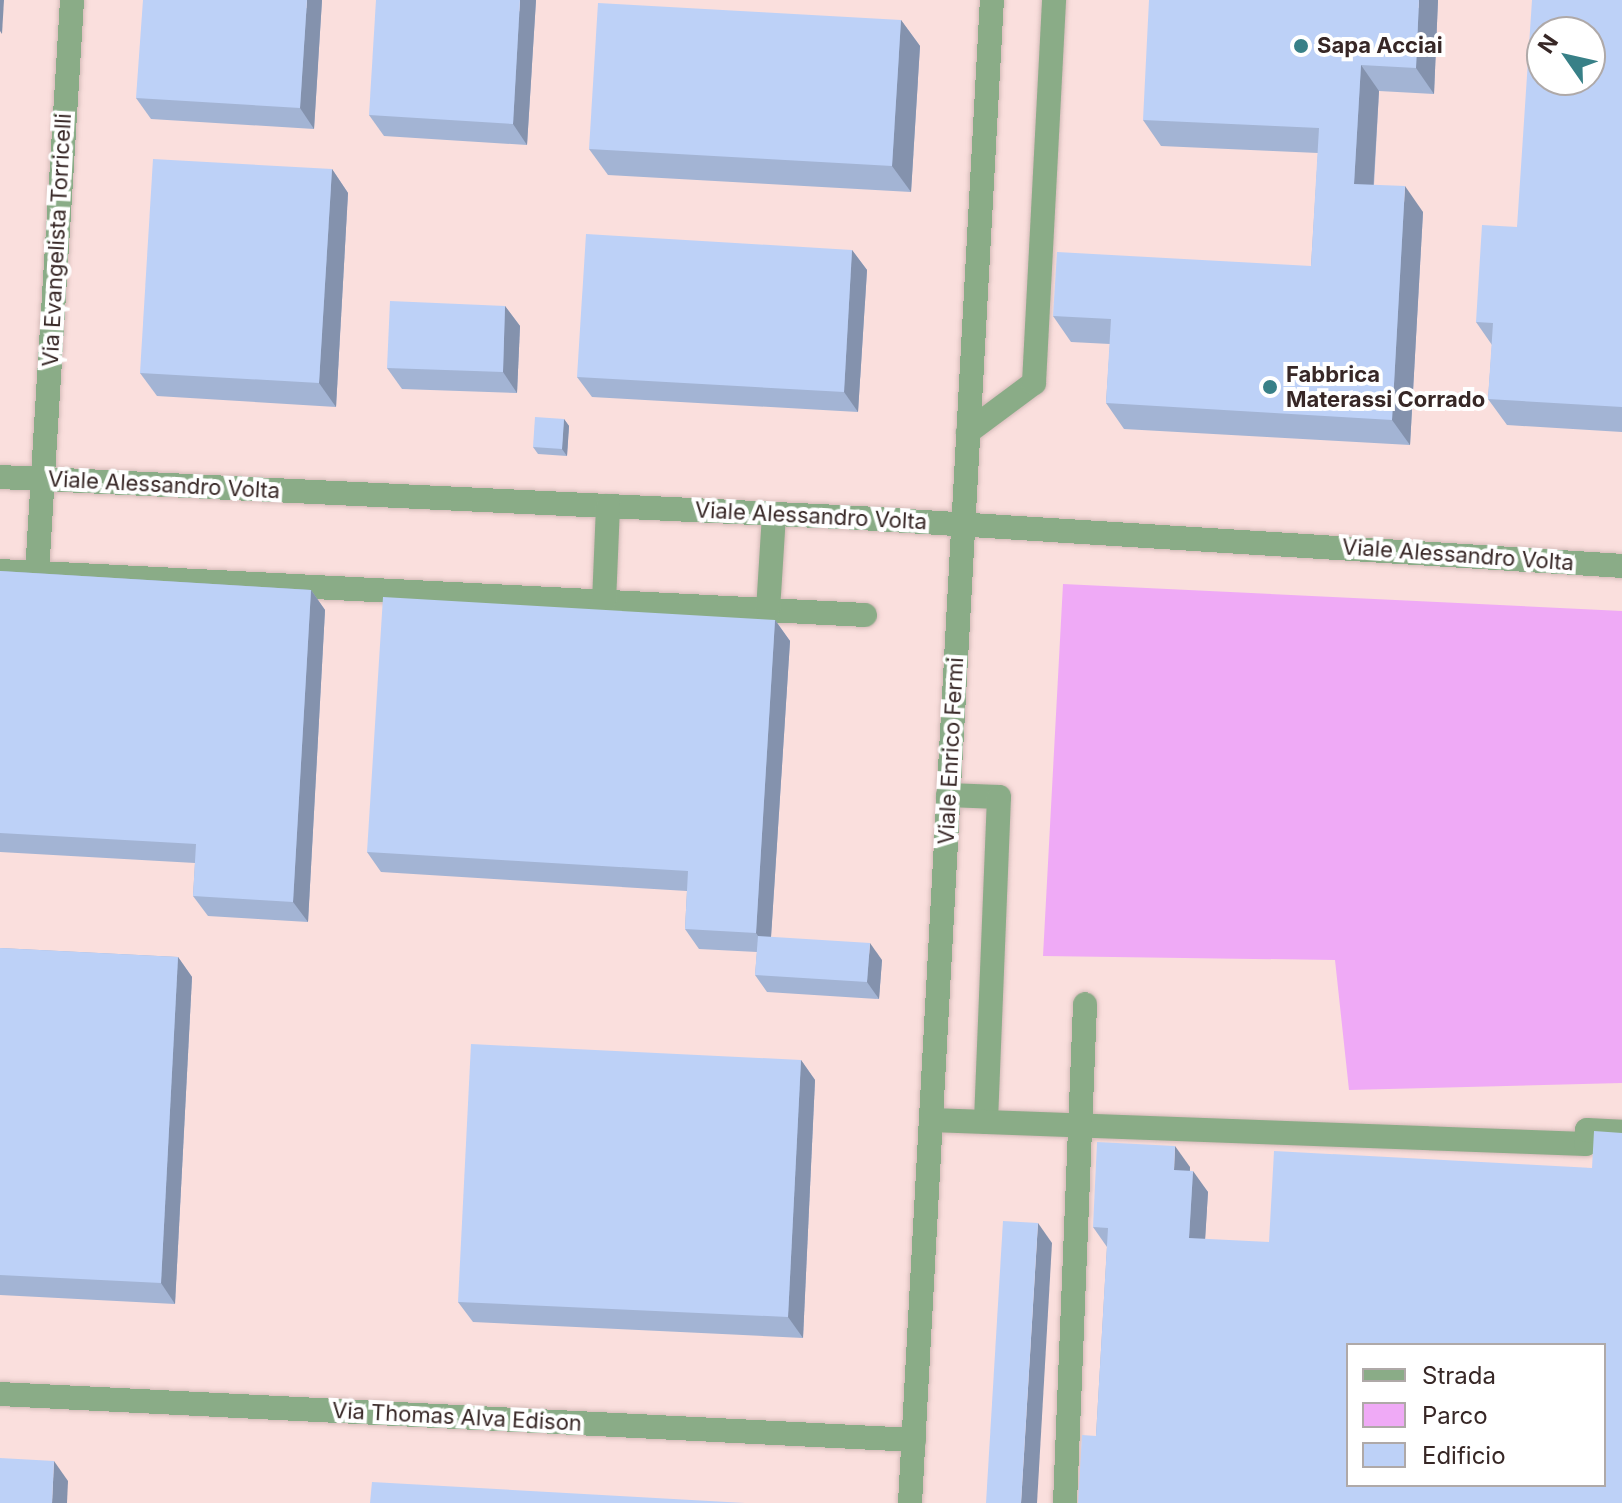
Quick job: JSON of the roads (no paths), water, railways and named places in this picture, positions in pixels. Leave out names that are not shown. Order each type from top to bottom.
[{"type":"street","name":"Via Evangelista Torricelli","points":[[37,573],[72,0]]},
{"type":"street","name":"Viale Enrico Fermi","points":[[910,1503],[992,0]]},
{"type":"street","points":[[968,432],[1034,383],[1054,0]]},
{"type":"street","name":"Viale Alessandro Volta","points":[[0,477],[962,524],[1622,566]]},
{"type":"street","points":[[604,602],[608,506]]},
{"type":"street","points":[[768,610],[774,514]]},
{"type":"street","points":[[0,571],[865,615]]},
{"type":"street","points":[[948,795],[999,797],[986,1122]]},
{"type":"street","points":[[1065,1503],[1085,1004]]},
{"type":"street","points":[[931,1120],[1586,1144],[1587,1130],[1622,1132]]},
{"type":"street","name":"Via Thomas Alva Edison","points":[[0,1394],[914,1440]]},
{"type":"place","name":"Sapa Acciai","points":[[1301,46]]},
{"type":"place","name":"Fabbrica Materassi Corrado","points":[[1270,387]]}]
